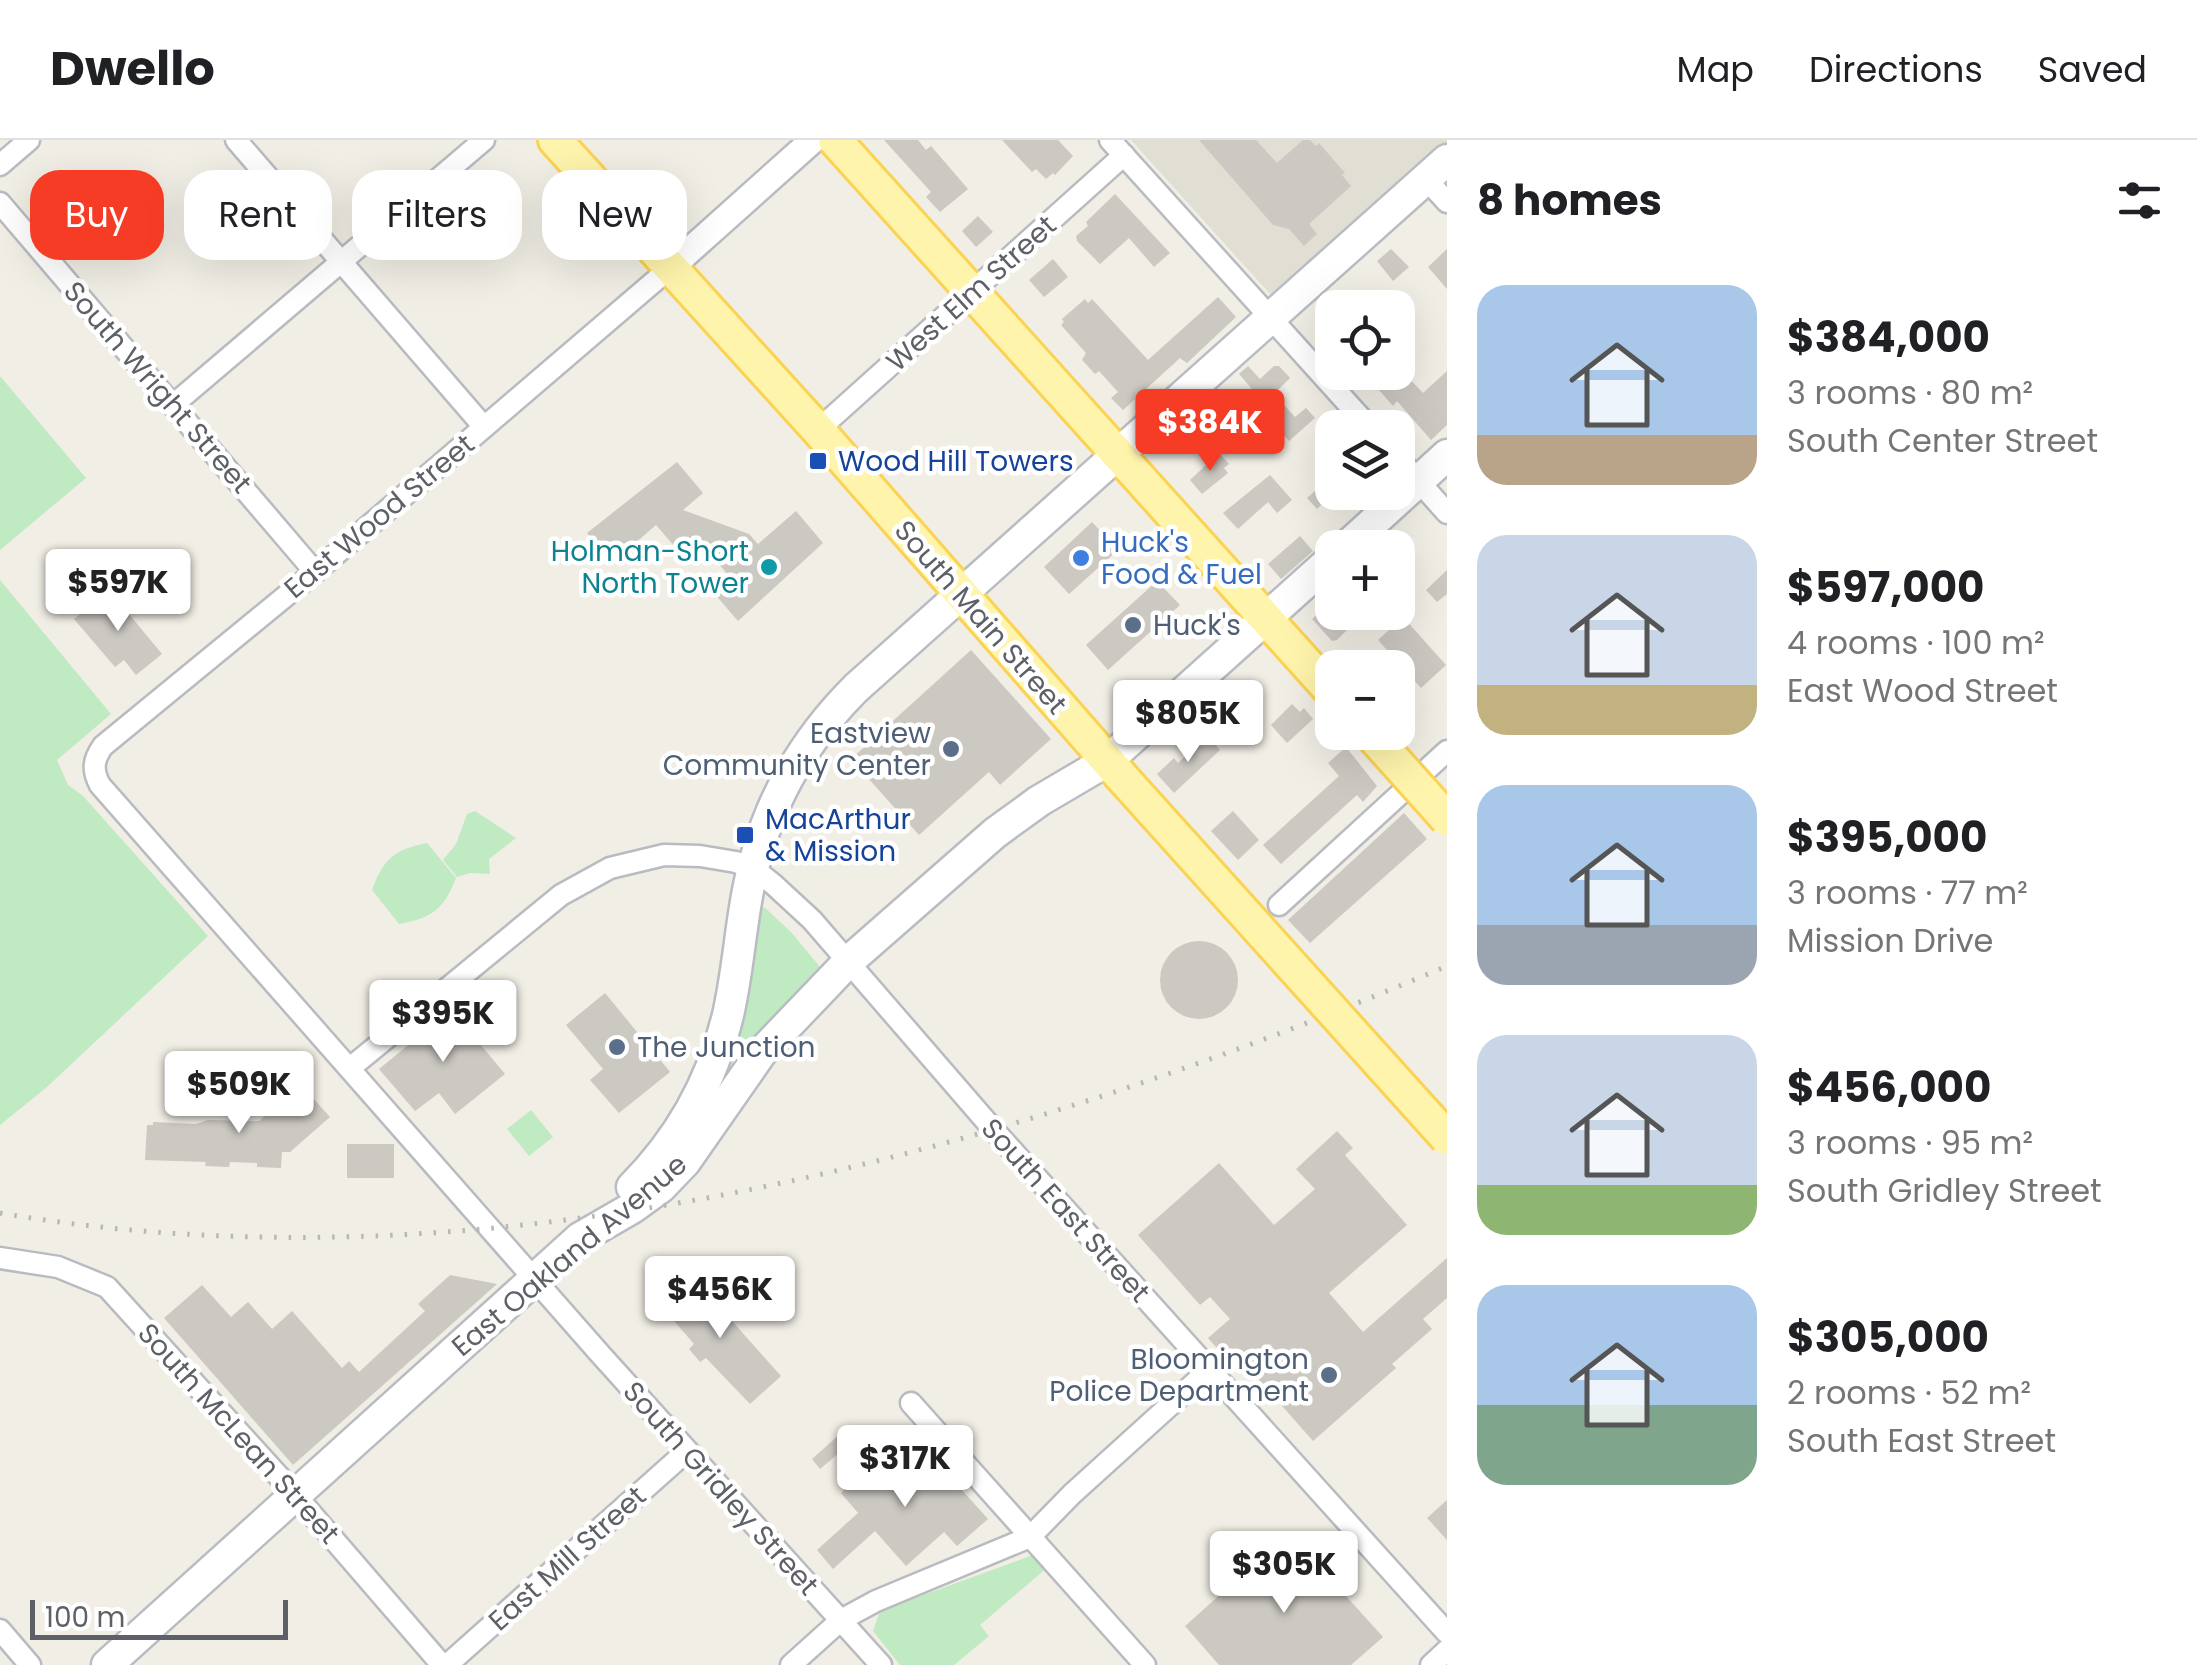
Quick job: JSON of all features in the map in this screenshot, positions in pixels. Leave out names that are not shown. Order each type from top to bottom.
[{"type":"main road","name":"South Main Street","points":[[555,140],[1447,1138]]},
{"type":"main road","points":[[835,140],[1315,673]]},
{"type":"main road","points":[[580,1238],[659,1160],[698,1097],[728,1014],[753,868],[769,817],[789,774],[817,730],[856,688],[1437,170]]},
{"type":"main road","points":[[1365,530],[1447,455]]},
{"type":"main road","name":"East Oakland Avenue","points":[[108,1665],[580,1238],[661,1187],[685,1162],[761,1053],[848,962],[995,833],[1039,801],[1113,768],[1276,630],[1315,580]]},
{"type":"main road","points":[[1385,750],[1447,819]]},
{"type":"street","points":[[0,165],[29,140]]},
{"type":"street","points":[[236,140],[484,427]]},
{"type":"street","points":[[173,405],[484,140]]},
{"type":"street","points":[[670,268],[813,140]]},
{"type":"street","points":[[1117,148],[1354,410]]},
{"type":"street","name":"West Elm Street","points":[[818,430],[972,292],[1117,148]]},
{"type":"street","points":[[1437,170],[1447,202]]},
{"type":"street","name":"South Wright Street","points":[[0,204],[315,572]]},
{"type":"street","name":"East Wood Street","points":[[94,766],[103,746],[315,572],[670,268]]},
{"type":"street","points":[[1415,478],[1447,513]]},
{"type":"street","points":[[1279,905],[1447,752]]},
{"type":"street","name":"South Gridley Street","points":[[94,766],[100,785],[687,1451],[881,1665]]},
{"type":"street","points":[[350,1068],[560,895],[592,875],[627,862],[664,855],[718,858],[753,868]]},
{"type":"street","name":"South East Street","points":[[753,868],[812,920],[992,1128],[1447,1634]]},
{"type":"street","name":"South McLean Street","points":[[0,1258],[58,1267],[107,1287],[444,1665]]},
{"type":"street","points":[[791,1665],[841,1620],[876,1601],[1030,1537],[1209,1370]]},
{"type":"street","points":[[911,1403],[1144,1665]]},
{"type":"street","name":"East Mill Street","points":[[444,1665],[687,1451]]},
{"type":"street","points":[[0,1630],[30,1665]]},
{"type":"street","points":[[1431,1665],[1447,1650]]},
{"type":"shaded area","points":[[1131,140],[1447,140],[1447,145],[1282,294],[1276,295],[1270,294]]},
{"type":"green space","points":[[0,376],[86,478],[0,550]]},
{"type":"green space","points":[[0,580],[111,714],[57,760],[68,785],[83,796],[208,936],[47,1087],[0,1125]]},
{"type":"green space","points":[[475,811],[516,838],[489,859],[490,874],[457,877],[443,860],[456,844],[467,814]]},
{"type":"green space","points":[[427,843],[456,878],[435,910],[399,924],[372,890],[392,857]]},
{"type":"green space","points":[[764,907],[821,968],[731,1063],[759,909]]},
{"type":"green space","points":[[531,1110],[553,1137],[529,1156],[507,1129]]},
{"type":"green space","points":[[1033,1555],[1048,1567],[980,1625],[989,1636],[954,1665],[900,1665],[873,1631],[885,1609]]},
{"type":"building","points":[[884,140],[918,140],[926,150],[931,146],[968,189],[940,212],[926,197],[931,192]]},
{"type":"building","points":[[1002,140],[1058,140],[1073,156],[1046,179],[1036,169],[1032,172]]},
{"type":"building","points":[[1199,140],[1256,140],[1277,163],[1303,140],[1310,140],[1316,146],[1319,143],[1351,186],[1309,224],[1317,234],[1304,246],[1289,229],[1273,225]]},
{"type":"building","points":[[1115,194],[1170,253],[1154,267],[1129,238],[1100,264],[1077,241],[1076,236],[1088,226],[1086,222]]},
{"type":"building","points":[[978,216],[993,232],[976,247],[962,231]]},
{"type":"building","points":[[1391,249],[1409,267],[1393,281],[1377,261]]},
{"type":"building","points":[[1447,249],[1447,289],[1428,267]]},
{"type":"building","points":[[1053,259],[1068,277],[1044,297],[1029,280]]},
{"type":"building","points":[[1218,297],[1236,317],[1187,363],[1180,358],[1123,410],[1111,398],[1118,392],[1099,371],[1095,374],[1082,360],[1086,353],[1061,325],[1062,319],[1085,299],[1088,303],[1092,299],[1148,360]]},
{"type":"building","points":[[1248,366],[1260,379],[1279,366],[1290,378],[1274,394],[1295,417],[1306,408],[1315,418],[1289,441],[1272,422],[1277,418],[1239,374]]},
{"type":"building","points":[[1447,371],[1447,425],[1431,440],[1415,422],[1415,410],[1405,410],[1397,401],[1393,406],[1379,390],[1415,390],[1415,385],[1423,393]]},
{"type":"building","points":[[1219,453],[1229,464],[1224,468],[1228,473],[1202,494],[1190,480]]},
{"type":"building","points":[[677,462],[703,493],[683,510],[749,534],[758,544],[796,511],[823,543],[738,621],[713,592],[730,577],[718,563],[675,547],[656,525],[612,563],[587,533]]},
{"type":"building","points":[[1270,475],[1292,500],[1277,513],[1268,502],[1238,529],[1223,513]]},
{"type":"building","points":[[1315,491],[1315,507],[1307,498]]},
{"type":"building","name":"Huck's Food & Fuel","points":[[1092,522],[1118,550],[1069,594],[1044,567]]},
{"type":"building","points":[[1300,536],[1313,551],[1281,579],[1268,564]]},
{"type":"building","points":[[1447,570],[1447,594],[1437,602],[1426,590]]},
{"type":"building","name":"Huck's","points":[[1157,581],[1180,605],[1108,670],[1086,645]]},
{"type":"building","points":[[109,590],[162,654],[136,675],[124,660],[115,667],[74,619]]},
{"type":"building","points":[[1322,630],[1347,630],[1337,640],[1332,641]]},
{"type":"building","points":[[1389,630],[1415,630],[1446,665],[1421,688],[1415,681],[1415,650],[1387,650],[1378,640]]},
{"type":"building","name":"Eastview Community Center","points":[[971,650],[1051,739],[1000,785],[989,772],[919,835],[851,759]]},
{"type":"building","points":[[1292,704],[1300,712],[1304,708],[1313,719],[1287,743],[1271,725]]},
{"type":"building","points":[[1207,736],[1220,750],[1174,793],[1157,774],[1174,758],[1178,763]]},
{"type":"building","points":[[1343,750],[1348,750],[1377,786],[1363,802],[1357,795],[1281,864],[1263,845],[1339,776],[1328,763]]},
{"type":"building","points":[[1233,811],[1259,840],[1238,860],[1211,831]]},
{"type":"building","points":[[1404,813],[1427,839],[1310,943],[1288,920]]},
{"type":"building","points":[[1191,941],[1207,941],[1232,958],[1238,980],[1232,1002],[1221,1013],[1207,1019],[1191,1019],[1166,1002],[1160,988],[1160,972],[1177,947]]},
{"type":"building","name":"The Junction","points":[[605,993],[670,1072],[619,1113],[590,1080],[603,1069],[566,1025]]},
{"type":"building","points":[[456,1006],[475,1028],[470,1032],[505,1074],[455,1114],[439,1093],[415,1111],[379,1069]]},
{"type":"building","points":[[300,1084],[330,1117],[290,1152],[282,1152],[281,1168],[257,1167],[257,1163],[230,1162],[229,1167],[205,1166],[206,1162],[145,1160],[147,1125],[153,1122],[259,1121]]},
{"type":"building","points":[[1337,1131],[1353,1148],[1345,1155],[1407,1225],[1329,1293],[1363,1332],[1447,1258],[1447,1298],[1423,1319],[1432,1329],[1392,1364],[1396,1368],[1313,1441],[1247,1366],[1239,1373],[1208,1338],[1230,1319],[1210,1297],[1200,1305],[1138,1235],[1219,1163],[1274,1225],[1315,1189],[1296,1169]]},
{"type":"building","points":[[347,1144],[394,1144],[394,1178],[347,1178]]},
{"type":"building","points":[[450,1275],[497,1284],[293,1465],[164,1318],[202,1285],[231,1317],[248,1302],[272,1329],[292,1311],[342,1368],[349,1361],[359,1372],[425,1311],[418,1304]]},
{"type":"building","points":[[693,1277],[781,1376],[750,1404],[706,1358],[700,1362],[689,1349],[694,1344],[661,1306]]},
{"type":"building","points":[[850,1425],[859,1436],[820,1469],[812,1459]]},
{"type":"building","points":[[923,1447],[988,1519],[957,1546],[944,1532],[906,1566],[875,1531],[833,1569],[817,1550],[858,1513],[841,1493],[876,1461],[890,1476]]},
{"type":"building","points":[[1447,1500],[1447,1540],[1427,1518]]},
{"type":"building","points":[[1289,1533],[1383,1637],[1351,1665],[1219,1665],[1185,1626]]},
{"type":"railway","points":[[0,1213],[184,1234],[369,1236],[554,1221],[738,1192],[921,1150],[1101,1096],[1276,1035],[1447,966]]},
{"type":"place","name":"Wood Hill Towers","points":[[818,461]]},
{"type":"place","name":"Huck's Food & Fuel","points":[[1081,558]]},
{"type":"place","name":"Holman-Short North Tower","points":[[769,567]]},
{"type":"place","name":"Huck's","points":[[1133,625]]},
{"type":"place","name":"Eastview Community Center","points":[[951,749]]},
{"type":"place","name":"MacArthur & Mission","points":[[745,835]]},
{"type":"place","name":"The Junction","points":[[617,1047]]},
{"type":"place","name":"Bloomington Police Department","points":[[1329,1375]]}]
